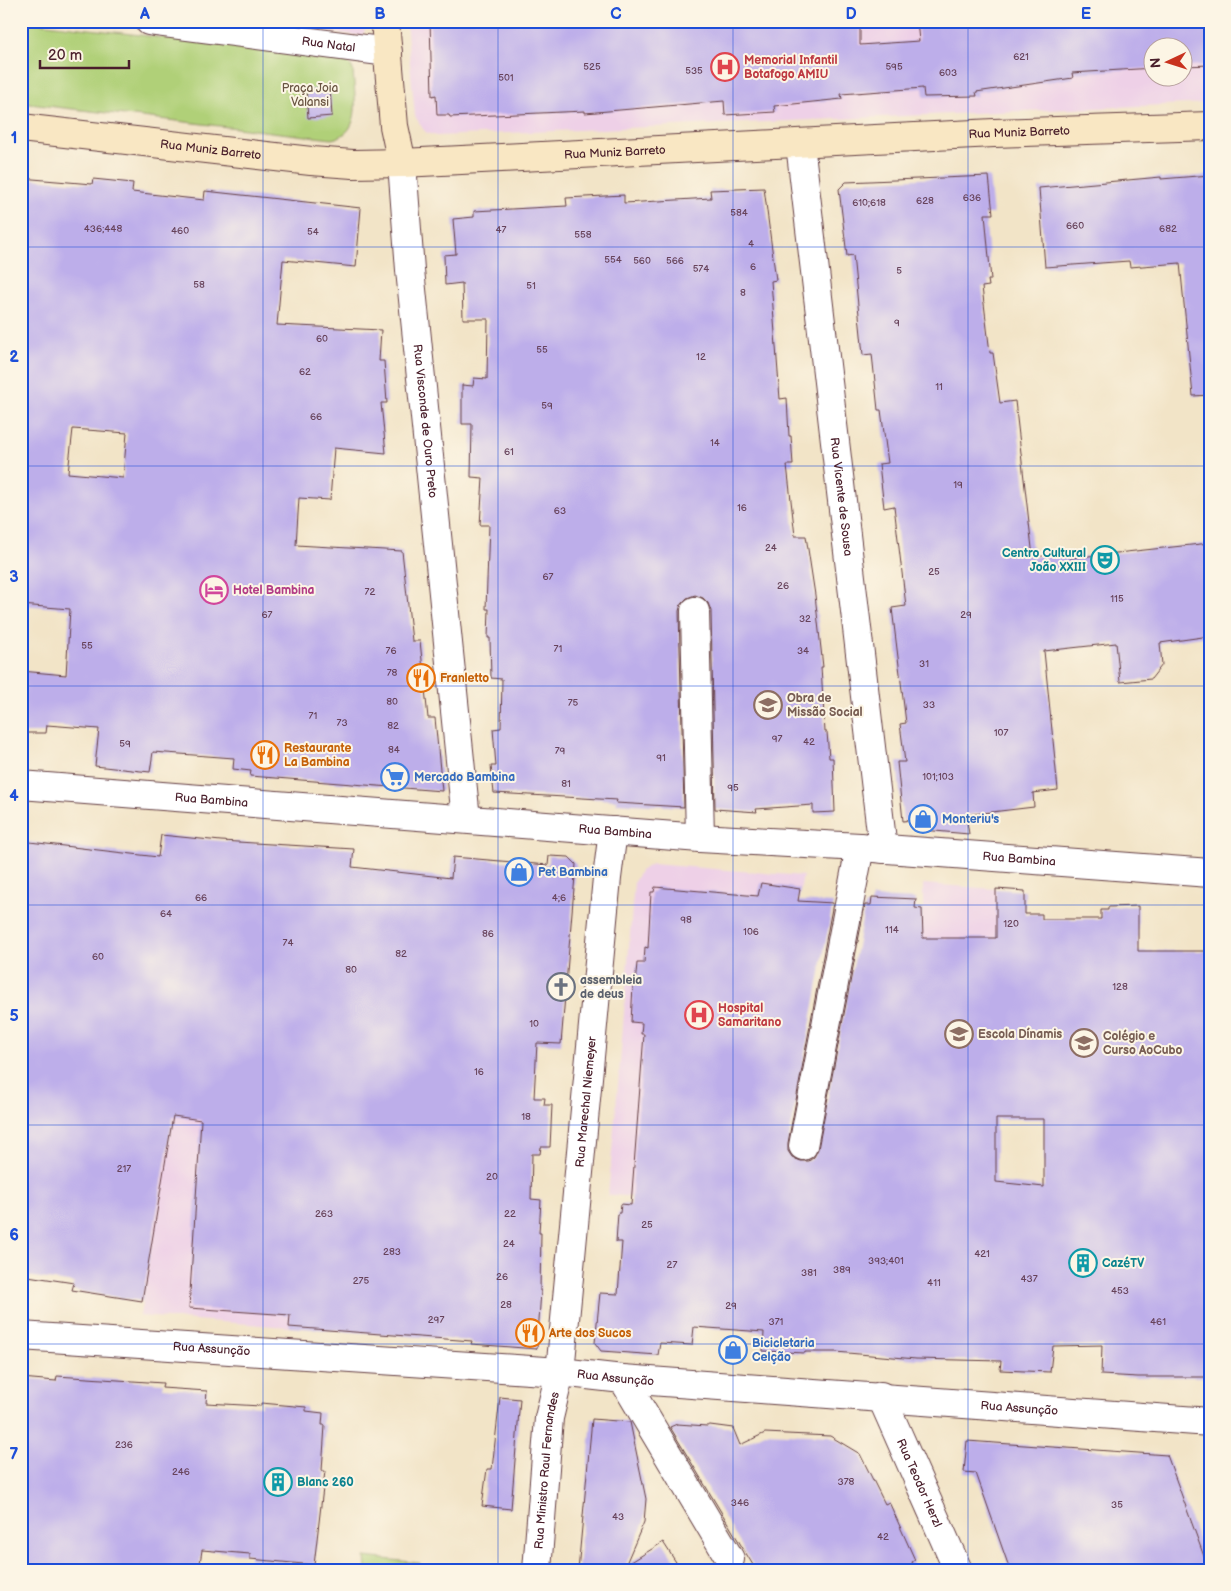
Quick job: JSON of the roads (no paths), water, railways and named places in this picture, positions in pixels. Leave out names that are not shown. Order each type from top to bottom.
[{"type":"main road","name":"Rua Visconde de Ouro Preto","points":[[385,21],[394,126],[402,163]]},
{"type":"main road","name":"Rua Muniz Barreto","points":[[21,128],[311,161],[353,164],[800,144],[994,133],[1210,126]]},
{"type":"street","name":"Rua Natal","points":[[149,21],[388,52]]},
{"type":"street","name":"Rua Vicente de Sousa","points":[[800,144],[871,848],[803,1146]]},
{"type":"street","name":"Rua Visconde de Ouro Preto","points":[[402,163],[410,270],[466,819]]},
{"type":"street","points":[[694,611],[700,838]]},
{"type":"street","name":"Rua Bambina","points":[[21,785],[700,838],[871,848],[1210,873]]},
{"type":"street","name":"Rua Marechal Niemeyer","points":[[560,1372],[613,831]]},
{"type":"street","name":"Rua Assunção","points":[[21,1336],[560,1372],[623,1379],[881,1396],[1210,1422]]},
{"type":"street","name":"Rua Ministro Raul Fernandes","points":[[537,1570],[549,1418],[560,1372]]},
{"type":"street","points":[[623,1379],[730,1559]]},
{"type":"street","name":"Rua Teodor Herzl","points":[[881,1396],[958,1570]]},
{"type":"place","name":"Memorial Infantil Botafogo AMIU","points":[[725,67]]},
{"type":"place","name":"Centro Cultural João XXIII","points":[[1105,560]]},
{"type":"place","name":"Hotel Bambina","points":[[214,590]]},
{"type":"place","name":"Franletto","points":[[421,678]]},
{"type":"place","name":"Obra de Missão Social","points":[[768,705]]},
{"type":"place","name":"Restaurante La Bambina","points":[[265,755]]},
{"type":"place","name":"Mercado Bambina","points":[[395,777]]},
{"type":"place","name":"Monteriu's","points":[[923,819]]},
{"type":"place","name":"Pet Bambina","points":[[519,872]]},
{"type":"place","name":"assembleia de deus","points":[[561,987]]},
{"type":"place","name":"Hospital Samaritano","points":[[699,1015]]},
{"type":"place","name":"Escola Dínamis","points":[[959,1034]]},
{"type":"place","name":"Colégio e Curso AoCubo","points":[[1084,1043]]},
{"type":"place","name":"CazéTV","points":[[1083,1263]]},
{"type":"place","name":"Arte dos Sucos","points":[[530,1333]]},
{"type":"place","name":"Bicicletaria Celção","points":[[733,1350]]},
{"type":"place","name":"Blanc 260","points":[[278,1482]]},
{"type":"park label","name":"Praça Joia Valansi","points":[[310,95]]}]
